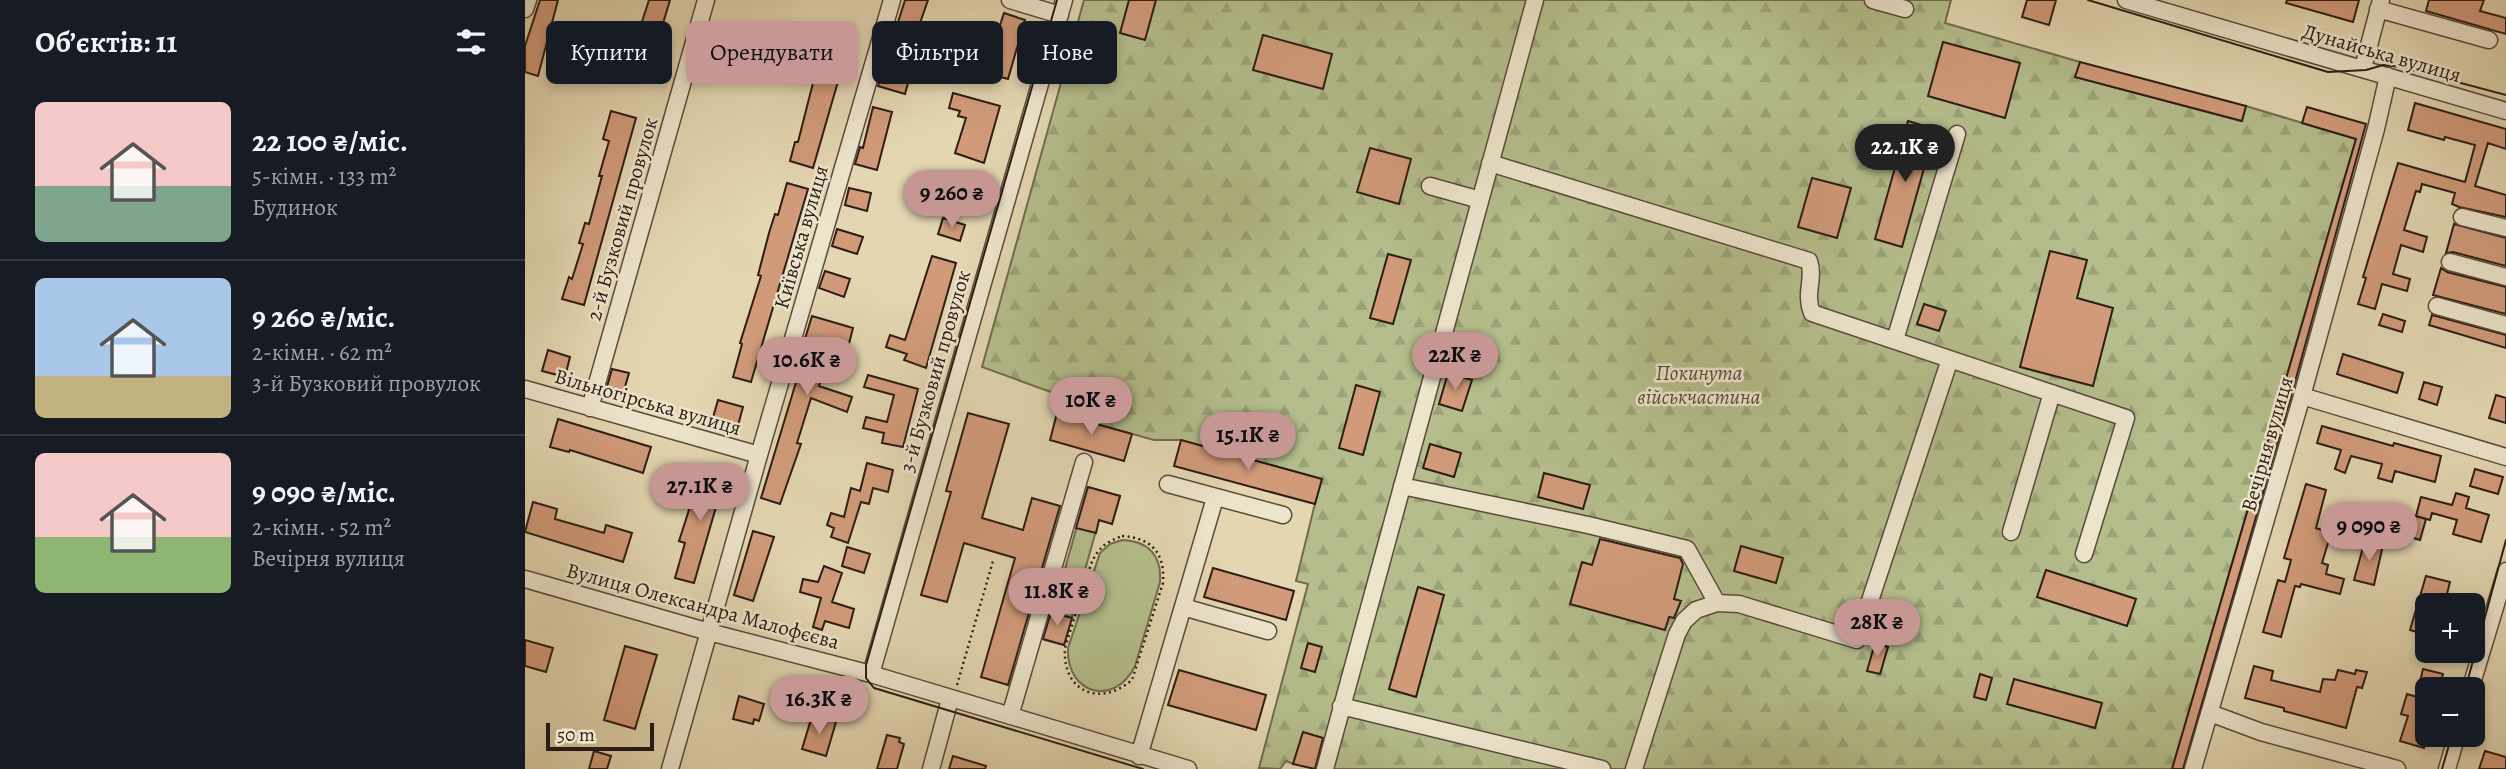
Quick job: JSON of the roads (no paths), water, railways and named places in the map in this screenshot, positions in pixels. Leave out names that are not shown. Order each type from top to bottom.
[{"type":"street","points":[[525,9],[528,0]]},
{"type":"street","name":"2-й Бузковий провулок","points":[[590,408],[706,0]]},
{"type":"street","name":"Київська вулиця","points":[[670,769],[892,0]]},
{"type":"street","points":[[1010,0],[1062,8]]},
{"type":"street","points":[[1325,769],[1535,0]]},
{"type":"street","points":[[1873,0],[1905,9]]},
{"type":"street","name":"Дунайська вулиця","points":[[2126,0],[2506,111]]},
{"type":"street","points":[[2363,68],[2380,5],[2489,40]]},
{"type":"street","name":"3-й Бузковий провулок","points":[[871,674],[1062,8]]},
{"type":"street","name":"Вечірня вулиця","points":[[2195,768],[2302,396],[2376,129],[2388,76]]},
{"type":"street","points":[[1895,340],[1957,134]]},
{"type":"street","points":[[1490,163],[1809,261],[1812,268],[1807,302],[1812,313],[2126,418],[2084,554]]},
{"type":"street","points":[[1430,186],[1480,200]]},
{"type":"street","points":[[2462,217],[2506,228]]},
{"type":"street","points":[[2450,262],[2506,277]]},
{"type":"street","points":[[2437,306],[2506,325]]},
{"type":"street","points":[[1634,769],[1677,634],[1684,621],[1696,610],[1717,603],[1739,604],[1857,640],[1950,359]]},
{"type":"street","name":"Вільногірська вулиця","points":[[525,389],[759,455]]},
{"type":"street","points":[[2011,532],[2052,393]]},
{"type":"street","points":[[2302,396],[2506,457]]},
{"type":"street","points":[[1010,716],[1084,462]]},
{"type":"street","points":[[1168,484],[1283,515]]},
{"type":"street","points":[[1402,486],[1687,549],[1717,603]]},
{"type":"street","points":[[1139,756],[1215,498]]},
{"type":"street","points":[[2475,677],[2499,620],[2506,571]]},
{"type":"street","name":"Вулиця Олександра Малофєєва","points":[[525,579],[709,632],[871,674]]},
{"type":"street","points":[[1183,607],[1268,631]]},
{"type":"street","points":[[871,674],[1188,769]]},
{"type":"street","points":[[931,769],[950,699]]},
{"type":"street","points":[[1341,706],[1602,769]]},
{"type":"street","points":[[2210,713],[2261,732],[2397,769]]},
{"type":"street","points":[[2447,769],[2453,747]]},
{"type":"tram line","points":[[1057,0],[866,665],[866,678],[874,688],[1143,769]]},
{"type":"tram line","points":[[2088,0],[2328,72],[2366,70],[2383,65],[2401,67],[2506,95]]},
{"type":"tram line","points":[[2469,677],[2506,540]]},
{"type":"tram line","points":[[2442,769],[2448,747]]},
{"type":"park label","name":"Покинута військчастина","points":[[1699,385]]}]
